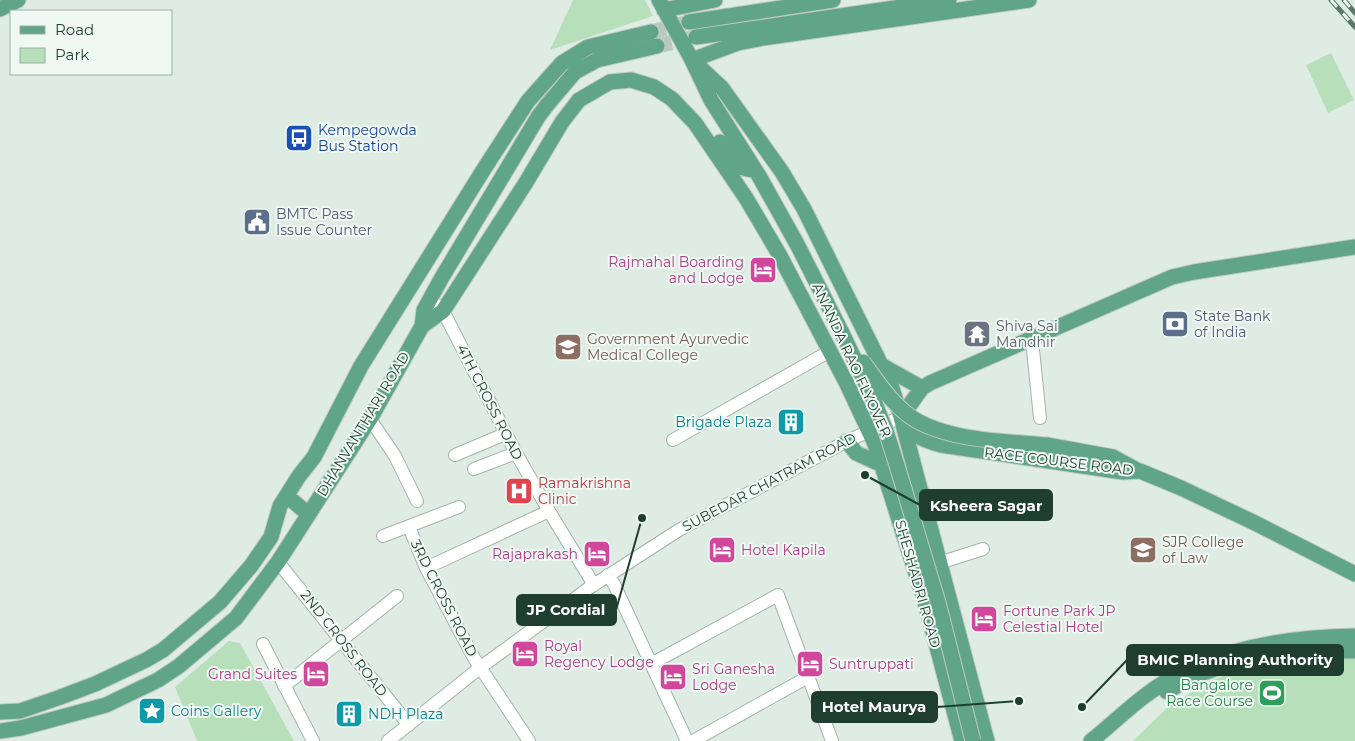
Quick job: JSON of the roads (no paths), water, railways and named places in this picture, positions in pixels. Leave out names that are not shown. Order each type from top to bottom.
[{"type":"main road","points":[[0,9],[18,0]]},
{"type":"main road","points":[[715,0],[661,5],[689,54],[722,88],[782,172],[804,209],[891,385],[901,416],[987,741]]},
{"type":"main road","points":[[689,22],[834,0]]},
{"type":"main road","points":[[696,37],[949,0]]},
{"type":"main road","points":[[689,54],[763,38],[1029,0]]},
{"type":"main road","name":"DHANVANTHARI ROAD","points":[[0,712],[20,711],[95,684],[146,660],[163,650],[220,602],[251,566],[271,537],[286,497],[314,457],[362,366],[528,101],[562,63],[588,47],[654,39],[597,60],[576,72],[538,117],[430,299],[424,310],[422,326],[370,419],[278,562],[236,618],[179,666],[158,680],[106,705],[21,728],[0,731]]},
{"type":"main road","name":"ANANDA RAO FLYOVER","points":[[689,54],[711,100],[755,170],[798,246],[872,396],[894,456],[938,606],[973,741]]},
{"type":"main road","points":[[422,326],[443,311],[525,184],[562,122],[579,100],[610,82],[631,80],[654,87],[694,108],[737,165],[747,170],[755,170]]},
{"type":"main road","name":"SHESHADRI ROAD","points":[[672,98],[695,123],[746,198],[779,254],[830,351],[875,444],[925,602],[962,741]]},
{"type":"main road","points":[[901,416],[922,388],[930,383],[1032,340],[1172,277],[1355,247]]},
{"type":"main road","points":[[842,332],[893,401],[912,417],[924,424],[942,432],[957,435],[1047,445],[1113,457],[1140,471]]},
{"type":"main road","points":[[880,365],[922,388]]},
{"type":"main road","name":"RACE COURSE ROAD","points":[[901,416],[912,432],[928,441],[941,445],[1123,472],[1140,471],[1230,511],[1355,574]]},
{"type":"main road","points":[[847,441],[856,453],[882,465]]},
{"type":"main road","points":[[286,497],[308,514]]},
{"type":"main road","points":[[1091,741],[1114,724],[1146,694],[1184,670],[1220,655],[1283,642],[1355,636]]},
{"type":"main road","points":[[1108,741],[1155,701],[1174,688],[1198,676],[1228,665],[1268,654],[1298,650],[1355,651]]},
{"type":"street","name":"4TH CROSS ROAD","points":[[430,299],[443,311],[516,453],[549,512],[594,585]]},
{"type":"street","points":[[1032,340],[1040,418]]},
{"type":"street","points":[[672,440],[830,351]]},
{"type":"street","name":"SUBEDAR CHATRAM ROAD","points":[[388,741],[480,668],[594,585],[679,530],[868,430],[901,416]]},
{"type":"street","points":[[370,419],[395,456],[417,500]]},
{"type":"street","points":[[455,455],[506,434]]},
{"type":"street","points":[[474,469],[516,453]]},
{"type":"street","points":[[383,536],[459,507]]},
{"type":"street","points":[[426,568],[549,512]]},
{"type":"street","name":"3RD CROSS ROAD","points":[[409,527],[426,568],[480,668],[529,741]]},
{"type":"street","points":[[939,562],[983,549]]},
{"type":"street","name":"2ND CROSS ROAD","points":[[278,562],[409,725]]},
{"type":"street","points":[[608,575],[614,584],[687,741]]},
{"type":"street","points":[[652,664],[778,595],[832,741]]},
{"type":"street","points":[[284,686],[397,596]]},
{"type":"street","points":[[263,644],[313,741]]},
{"type":"street","points":[[693,741],[808,676]]},
{"type":"tunnel","points":[[651,32],[689,22]]},
{"type":"tunnel","points":[[657,46],[692,38]]},
{"type":"railway","points":[[1331,0],[1355,27]]},
{"type":"railway","points":[[1344,0],[1355,13]]},
{"type":"place","name":"Kempegowda Bus Station","points":[[299,138]]},
{"type":"place","name":"BMTC Pass Issue Counter","points":[[257,222]]},
{"type":"place","name":"Rajmahal Boarding and Lodge","points":[[763,270]]},
{"type":"place","name":"State Bank of India","points":[[1175,324]]},
{"type":"place","name":"Shiva Sai Mandhir","points":[[977,334]]},
{"type":"place","name":"Government Ayurvedic Medical College","points":[[568,347]]},
{"type":"place","name":"Brigade Plaza","points":[[791,422]]},
{"type":"place","name":"Ksheera Sagar","points":[[865,475]]},
{"type":"place","name":"Ramakrishna Clinic","points":[[519,491]]},
{"type":"place","name":"JP Cordial","points":[[642,518]]},
{"type":"place","name":"Hotel Kapila","points":[[722,550]]},
{"type":"place","name":"SJR College of Law","points":[[1143,550]]},
{"type":"place","name":"Rajaprakash","points":[[597,554]]},
{"type":"place","name":"Fortune Park JP Celestial Hotel","points":[[984,619]]},
{"type":"place","name":"Royal Regency Lodge","points":[[525,654]]},
{"type":"place","name":"Suntruppati","points":[[810,664]]},
{"type":"place","name":"Grand Suites","points":[[316,674]]},
{"type":"place","name":"Sri Ganesha Lodge","points":[[673,677]]},
{"type":"place","name":"Bangalore Race Course","points":[[1272,693]]},
{"type":"place","name":"Hotel Maurya","points":[[1019,701]]},
{"type":"place","name":"BMIC Planning Authority","points":[[1082,707]]},
{"type":"place","name":"Coins Gallery","points":[[152,711]]},
{"type":"place","name":"NDH Plaza","points":[[349,714]]}]
